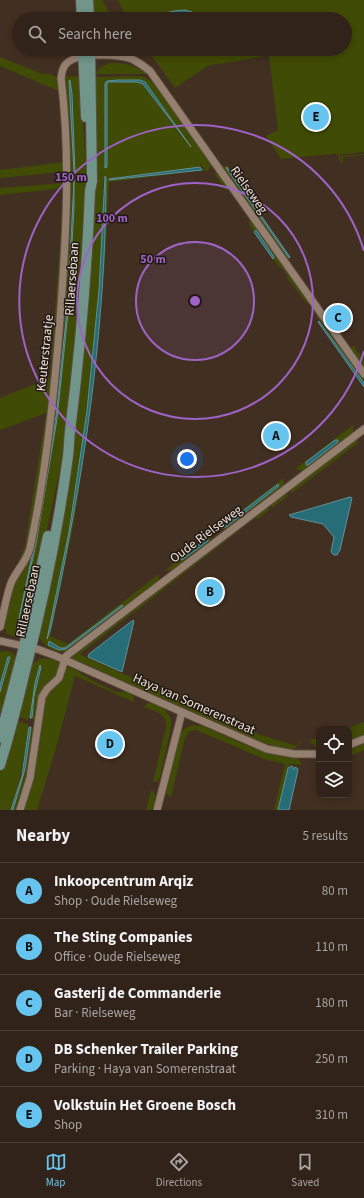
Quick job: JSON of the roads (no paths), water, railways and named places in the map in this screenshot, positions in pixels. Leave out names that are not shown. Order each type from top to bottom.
[{"type":"street","points":[[81,0],[82,12]]},
{"type":"street","points":[[88,0],[89,12]]},
{"type":"street","name":"Keuterstraatje","points":[[0,627],[11,583],[29,549],[44,468],[57,361],[68,193],[62,75],[63,67],[80,56]]},
{"type":"street","name":"Rillaersebaan","points":[[0,765],[27,647],[65,453],[69,440],[83,310],[92,173],[87,56]]},
{"type":"street","name":"Rielseweg","points":[[120,56],[133,60],[150,71],[364,374]]},
{"type":"street","name":"Oude Rielseweg","points":[[20,810],[30,778],[42,697],[59,678],[66,656],[364,429]]},
{"type":"street","points":[[0,641],[46,652],[64,660]]},
{"type":"street","name":"Rillaersebaan","points":[[0,738],[27,647]]},
{"type":"street","name":"Haya van Somerenstraat","points":[[64,660],[268,749],[294,754],[316,754]]},
{"type":"street","points":[[157,810],[182,712]]},
{"type":"street","points":[[352,744],[364,740]]},
{"type":"water","points":[[185,10],[192,12],[170,12]]},
{"type":"water","points":[[70,80],[72,94],[75,172],[69,81]]},
{"type":"water","points":[[140,80],[145,82],[191,147],[143,84],[137,82],[108,82],[107,167],[105,168],[105,83],[107,81]]},
{"type":"water","points":[[200,167],[202,170],[109,180],[109,179]]},
{"type":"water","points":[[227,167],[290,257],[289,258],[226,168]]},
{"type":"water","points":[[105,176],[103,267],[91,404],[60,588],[47,639],[69,532],[87,411],[99,290]]},
{"type":"water","points":[[74,179],[74,208],[68,313],[57,419],[44,497],[56,416],[68,301]]},
{"type":"water","points":[[256,230],[274,257],[273,259],[254,232]]},
{"type":"water","points":[[319,321],[364,383],[364,387],[318,322]]},
{"type":"water","points":[[335,440],[338,440],[338,442],[306,465],[306,462]]},
{"type":"water","points":[[278,484],[279,486],[224,527],[227,523]]},
{"type":"water","points":[[350,497],[352,498],[340,550],[337,555],[334,555],[331,552],[334,537],[323,524],[291,517],[289,515]]},
{"type":"water","points":[[42,506],[36,544],[17,628]]},
{"type":"water","points":[[208,539],[208,541],[182,560],[181,558]]},
{"type":"water","points":[[122,605],[123,606],[66,649],[59,650],[48,645],[49,641],[60,648],[65,648]]},
{"type":"water","points":[[133,620],[122,672],[88,657],[89,654]]},
{"type":"water","points":[[8,657],[10,657],[0,692],[0,685]]},
{"type":"water","points":[[40,665],[41,667],[34,696],[32,718],[30,718],[35,683]]},
{"type":"water","points":[[29,727],[31,727],[25,769],[13,810],[11,810],[22,776]]},
{"type":"water","points":[[291,766],[293,769],[295,767],[298,770],[289,810],[278,810],[288,768]]},
{"type":"place","name":"Volkstuin Het Groene Bosch","points":[[316,117]]},
{"type":"place","name":"Gasterij de Commanderie","points":[[338,318]]},
{"type":"place","name":"Inkoopcentrum Arqiz","points":[[276,436]]},
{"type":"place","name":"The Sting Companies","points":[[210,592]]},
{"type":"place","name":"DB Schenker Trailer Parking","points":[[110,744]]}]
